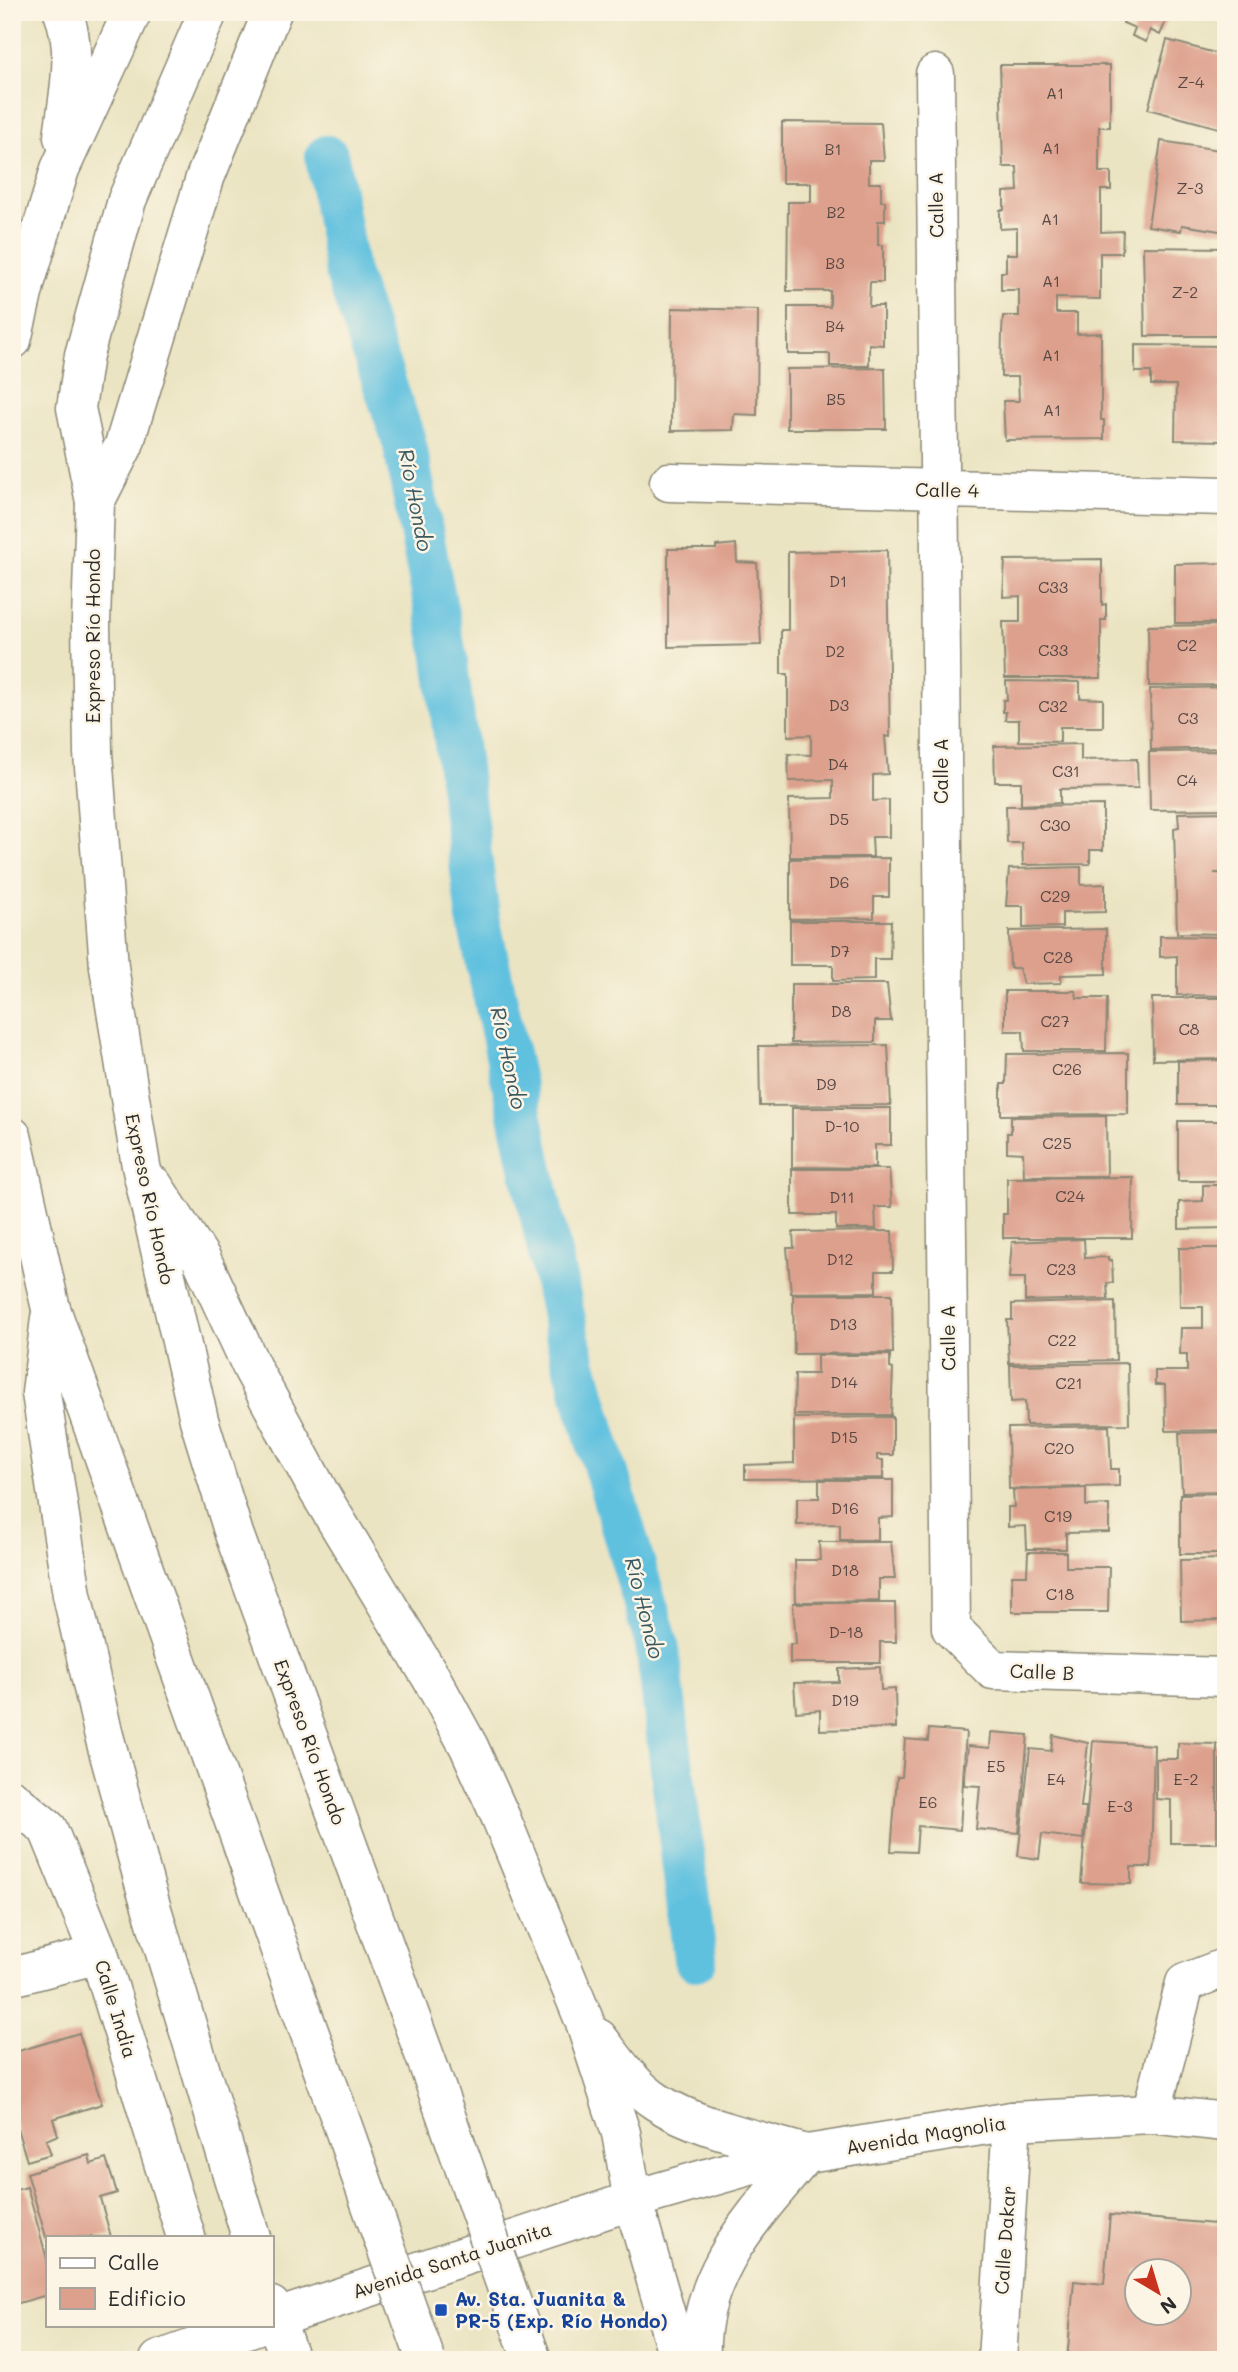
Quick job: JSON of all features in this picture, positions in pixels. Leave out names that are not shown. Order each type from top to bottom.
[{"type":"main road","points":[[60,169],[74,62],[71,33],[63,12]]},
{"type":"main road","points":[[12,340],[26,281],[60,169],[132,12]]},
{"type":"main road","points":[[95,502],[76,408],[83,355],[127,200],[208,12]]},
{"type":"main road","name":"Expreso Río Hondo","points":[[272,12],[205,178],[124,445],[95,502],[91,622],[93,752],[109,967],[141,1166],[199,1420],[234,1534],[532,2360]]},
{"type":"main road","name":"Calle A","points":[[935,74],[949,1469]]},
{"type":"main road","name":"Calle 4","points":[[669,482],[1226,496]]},
{"type":"main road","points":[[12,1136],[51,1309],[426,2360]]},
{"type":"main road","points":[[141,1166],[202,1260],[252,1368],[319,1492],[432,1679],[469,1747],[583,2021],[621,2133],[633,2201],[679,2360]]},
{"type":"main road","points":[[51,1309],[41,1393],[72,1595],[103,1732],[145,1886],[251,2236]]},
{"type":"main road","name":"Calle B","points":[[949,1469],[951,1628],[993,1670],[1226,1677]]},
{"type":"main road","name":"Calle India","points":[[12,1799],[48,1829],[99,1954],[186,2236]]},
{"type":"main road","points":[[12,1977],[99,1954]]},
{"type":"main road","points":[[1151,2114],[1185,1983],[1226,1967]]},
{"type":"main road","points":[[583,2021],[635,2085],[658,2103],[698,2120],[806,2154],[726,2254],[708,2292],[700,2344],[701,2360]]},
{"type":"main road","name":"Avenida Magnolia","points":[[633,2201],[770,2160],[1012,2121],[1151,2114],[1226,2122]]},
{"type":"main road","name":"Calle Dakar","points":[[997,2360],[1012,2121]]},
{"type":"main road","name":"Avenida Santa Juanita","points":[[273,2316],[633,2201]]},
{"type":"main road","points":[[273,2325],[290,2360]]},
{"type":"main road","name":"Avenida Santa Juanita","points":[[159,2360],[219,2342],[251,2326]]},
{"type":"building","points":[[1128,12],[1170,12],[1160,35],[1150,30],[1146,42],[1132,36],[1135,28],[1123,23]]},
{"type":"building","points":[[1167,40],[1226,56],[1226,130],[1148,109]]},
{"type":"building","points":[[1000,65],[1110,65],[1110,127],[1099,127],[1099,172],[1111,172],[1111,190],[1101,190],[1101,232],[1123,231],[1122,253],[1100,253],[1100,299],[1056,298],[1056,313],[1077,313],[1077,334],[1101,333],[1101,420],[1104,420],[1104,439],[1005,440],[1003,401],[1019,401],[1018,377],[1001,377],[1003,316],[1019,316],[1019,290],[1001,290],[1001,272],[1006,272],[1006,254],[1017,254],[1017,228],[1000,229],[1000,210],[1004,210],[1004,192],[1018,191],[1017,167],[1003,167]]},
{"type":"building","points":[[782,122],[881,123],[884,160],[869,160],[869,183],[881,183],[881,201],[885,201],[885,221],[878,221],[878,245],[883,245],[883,282],[870,282],[869,306],[883,306],[883,345],[869,344],[869,366],[830,366],[830,354],[788,354],[788,307],[830,307],[830,291],[787,291],[788,202],[811,202],[811,183],[782,183]]},
{"type":"building","points":[[1161,141],[1226,151],[1226,232],[1182,225],[1181,231],[1148,226]]},
{"type":"building","points":[[1143,247],[1226,248],[1226,336],[1145,336]]},
{"type":"building","points":[[672,308],[758,310],[757,415],[734,414],[733,430],[671,431]]},
{"type":"building","points":[[1135,345],[1226,346],[1226,441],[1175,440],[1176,385],[1151,385],[1151,372],[1135,372]]},
{"type":"building","points":[[885,368],[886,429],[787,429],[787,369]]},
{"type":"building","points":[[736,544],[737,562],[757,563],[761,645],[668,647],[668,549],[716,549],[716,546]]},
{"type":"building","points":[[887,550],[890,737],[885,736],[888,774],[873,775],[873,801],[889,800],[889,837],[872,837],[873,857],[790,857],[789,799],[833,798],[833,780],[789,781],[788,754],[811,755],[811,735],[788,736],[788,674],[781,674],[781,630],[788,630],[788,552]]},
{"type":"building","points":[[1102,559],[1102,605],[1106,604],[1106,620],[1101,620],[1101,678],[1005,678],[1003,622],[1020,622],[1020,596],[1003,597],[1005,560]]},
{"type":"building","points":[[1226,563],[1226,623],[1175,623],[1175,564]]},
{"type":"building","points":[[1226,625],[1226,685],[1149,686],[1148,626]]},
{"type":"building","points":[[1006,681],[1080,682],[1080,698],[1103,699],[1103,727],[1060,727],[1060,742],[1019,741],[1019,720],[1005,720],[1006,712],[1003,712],[1003,700],[1007,700]]},
{"type":"building","points":[[1226,687],[1226,748],[1151,750],[1150,689]]},
{"type":"building","points":[[1081,744],[1081,760],[1137,759],[1138,788],[1060,789],[1060,803],[1021,805],[1021,782],[995,782],[994,746]]},
{"type":"building","points":[[1226,751],[1226,809],[1150,810],[1149,752]]},
{"type":"building","points":[[1103,805],[1103,850],[1090,850],[1090,864],[1023,865],[1022,843],[1007,843],[1006,806]]},
{"type":"building","points":[[1226,812],[1226,873],[1214,873],[1226,874],[1226,934],[1177,933],[1174,828],[1179,827],[1178,813]]},
{"type":"building","points":[[889,858],[889,897],[874,897],[874,918],[790,919],[790,859]]},
{"type":"building","points":[[1081,867],[1081,885],[1105,884],[1105,912],[1062,913],[1062,927],[1023,928],[1023,906],[1006,906],[1009,869]]},
{"type":"building","points":[[790,921],[891,921],[890,959],[874,959],[874,980],[833,981],[833,965],[790,965]]},
{"type":"building","points":[[1106,929],[1106,974],[1061,975],[1061,983],[1023,984],[1019,968],[1010,968],[1009,931]]},
{"type":"building","points":[[1160,936],[1226,937],[1226,996],[1177,995],[1177,956],[1160,957]]},
{"type":"building","points":[[791,984],[887,984],[891,1021],[875,1021],[875,1042],[791,1043]]},
{"type":"building","points":[[1005,991],[1076,991],[1077,998],[1107,998],[1106,1051],[1024,1051],[1023,1031],[1005,1031]]},
{"type":"building","points":[[1152,998],[1226,998],[1226,1059],[1153,1060]]},
{"type":"building","points":[[888,1045],[891,1105],[760,1106],[759,1046]]},
{"type":"building","points":[[1128,1053],[1128,1114],[1001,1115],[1001,1084],[1006,1084],[1007,1054]]},
{"type":"building","points":[[1226,1060],[1226,1181],[1178,1181],[1178,1121],[1223,1121],[1222,1105],[1178,1105],[1178,1061]]},
{"type":"building","points":[[792,1108],[891,1108],[891,1145],[875,1145],[875,1168],[792,1167]]},
{"type":"building","points":[[1106,1116],[1107,1176],[1024,1176],[1023,1153],[1007,1152],[1007,1133],[1011,1133],[1011,1117]]},
{"type":"building","points":[[792,1169],[889,1169],[892,1207],[875,1207],[876,1229],[836,1229],[836,1215],[792,1215]]},
{"type":"building","points":[[1133,1177],[1132,1238],[1003,1238],[1003,1214],[1007,1214],[1007,1178]]},
{"type":"building","points":[[1203,1185],[1226,1185],[1226,1228],[1179,1229],[1179,1202],[1203,1201]]},
{"type":"building","points":[[892,1231],[893,1271],[876,1271],[876,1292],[791,1293],[787,1248],[794,1248],[793,1232]]},
{"type":"building","points":[[1084,1239],[1085,1258],[1108,1257],[1108,1260],[1112,1260],[1113,1283],[1107,1283],[1108,1299],[1025,1301],[1025,1278],[1009,1278],[1012,1242]]},
{"type":"building","points":[[1179,1248],[1226,1248],[1226,1430],[1166,1431],[1165,1385],[1155,1385],[1155,1371],[1187,1371],[1187,1354],[1180,1354],[1181,1328],[1203,1328],[1203,1307],[1180,1307]]},
{"type":"building","points":[[793,1294],[892,1294],[893,1353],[794,1354]]},
{"type":"building","points":[[1115,1301],[1116,1360],[1009,1363],[1007,1320],[1012,1320],[1012,1304]]},
{"type":"building","points":[[817,1355],[890,1355],[890,1368],[893,1369],[891,1415],[794,1415],[795,1374],[817,1374]]},
{"type":"building","points":[[1128,1363],[1129,1424],[1026,1425],[1025,1401],[1011,1402],[1010,1365]]},
{"type":"building","points":[[893,1417],[893,1455],[877,1455],[877,1460],[883,1460],[883,1478],[745,1479],[745,1465],[794,1463],[794,1418]]},
{"type":"building","points":[[1109,1426],[1111,1469],[1119,1469],[1119,1486],[1009,1489],[1008,1428]]},
{"type":"building","points":[[1226,1432],[1226,1491],[1182,1492],[1179,1433]]},
{"type":"building","points":[[819,1480],[893,1480],[893,1517],[878,1518],[878,1540],[840,1540],[840,1524],[797,1525],[797,1498],[819,1498]]},
{"type":"building","points":[[1086,1488],[1086,1506],[1109,1505],[1109,1532],[1066,1533],[1066,1549],[1027,1549],[1026,1526],[1008,1527],[1008,1507],[1014,1507],[1013,1490]]},
{"type":"building","points":[[1226,1493],[1226,1554],[1180,1554],[1180,1494]]},
{"type":"building","points":[[819,1542],[891,1542],[895,1579],[879,1579],[879,1601],[796,1602],[795,1560],[820,1560]]},
{"type":"building","points":[[1028,1552],[1066,1552],[1066,1567],[1109,1567],[1108,1612],[1012,1612],[1012,1575],[1027,1575]]},
{"type":"building","points":[[1226,1559],[1226,1620],[1181,1621],[1180,1560]]},
{"type":"building","points":[[793,1603],[895,1603],[896,1642],[880,1642],[880,1663],[790,1663],[790,1644],[796,1644]]},
{"type":"building","points":[[880,1667],[881,1690],[895,1689],[896,1728],[820,1730],[820,1710],[796,1712],[794,1683],[839,1682],[839,1669]]},
{"type":"building","points":[[929,1729],[966,1732],[960,1830],[918,1826],[916,1852],[891,1851],[897,1777],[902,1777],[905,1739],[928,1741]]},
{"type":"building","points":[[991,1732],[1028,1735],[1019,1833],[976,1829],[980,1786],[964,1785],[968,1746],[990,1748]]},
{"type":"building","points":[[1053,1735],[1088,1743],[1081,1807],[1086,1807],[1083,1839],[1042,1834],[1039,1859],[1018,1856],[1030,1749],[1051,1751]]},
{"type":"building","points":[[1093,1741],[1154,1745],[1151,1867],[1131,1867],[1131,1884],[1081,1883]]},
{"type":"building","points":[[1178,1743],[1217,1744],[1217,1843],[1171,1843],[1171,1800],[1156,1799],[1156,1759],[1178,1759]]},
{"type":"building","points":[[1220,1760],[1226,1760],[1226,1855],[1220,1855]]},
{"type":"building","points":[[79,2033],[102,2104],[53,2119],[58,2135],[46,2140],[51,2154],[27,2161],[12,2112],[12,2053]]},
{"type":"building","points":[[89,2155],[91,2164],[106,2159],[117,2193],[100,2198],[111,2236],[46,2237],[27,2173]]},
{"type":"building","points":[[27,2187],[46,2255],[46,2295],[12,2305],[12,2191]]},
{"type":"building","points":[[1110,2215],[1226,2225],[1220,2295],[1226,2295],[1225,2360],[1067,2360],[1074,2281],[1104,2284]]},
{"type":"waterway","name":"Río Hondo","points":[[327,157],[347,273],[404,441],[445,656],[478,918],[570,1348],[657,1644],[695,1959]]},
{"type":"place","name":"Av. Sta. Juanita & PR-5 (Exp. Río Hondo)","points":[[441,2310]]}]
